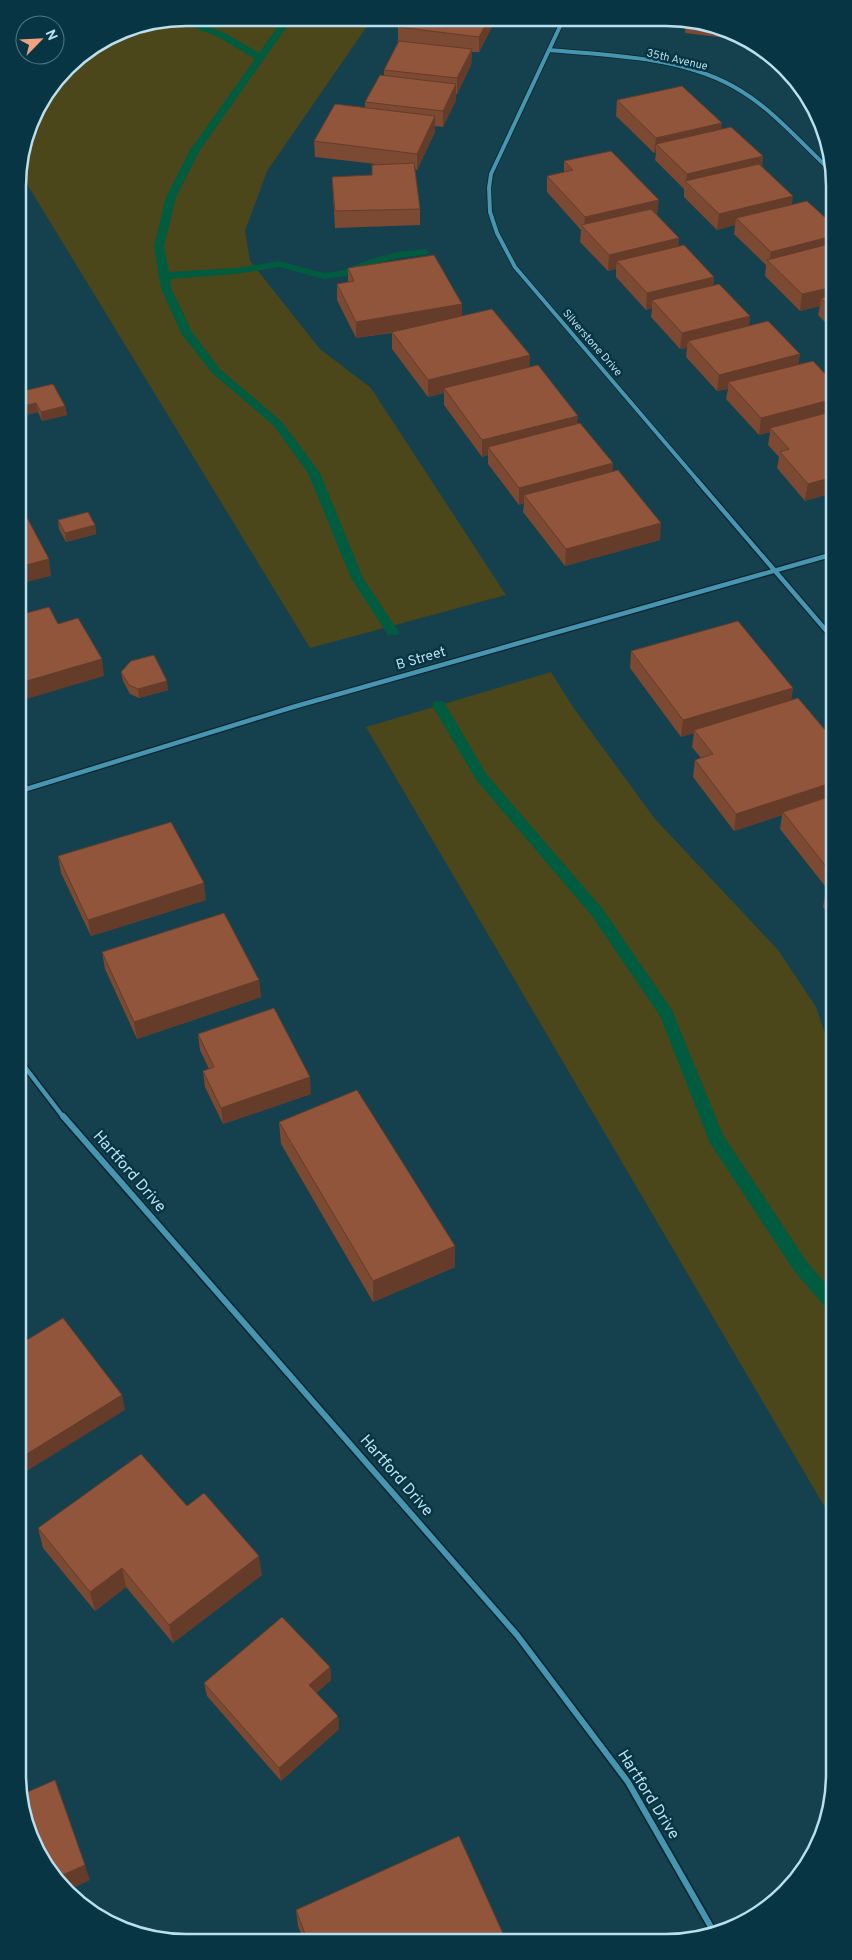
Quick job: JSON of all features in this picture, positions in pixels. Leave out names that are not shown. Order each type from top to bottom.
[{"type":"street","name":"Silverstone Drive","points":[[560,26],[491,174],[488,204],[489,216],[495,230],[515,267],[826,630]]},
{"type":"street","name":"35th Avenue","points":[[549,50],[650,61],[695,71],[725,82],[753,100],[824,165]]},
{"type":"street","name":"B Street","points":[[27,789],[293,707],[826,556]]},
{"type":"street","name":"Hartford Drive","points":[[26,1069],[73,1129],[517,1635],[628,1782],[711,1927]]},
{"type":"shaded area","points":[[186,26],[367,26],[267,171],[245,231],[250,261],[320,349],[371,388],[506,595],[310,648],[27,184],[28,165],[38,125],[59,89],[89,59],[106,48],[125,38],[155,29]]},
{"type":"shaded area","points":[[551,672],[573,707],[655,819],[778,950],[816,1007],[825,1035],[825,1508],[366,727]]},
{"type":"building","points":[[399,26],[485,26],[479,37]]},
{"type":"building","points":[[399,41],[472,49],[457,78],[384,70]]},
{"type":"building","points":[[380,75],[456,84],[443,111],[365,102]]},
{"type":"building","points":[[682,86],[722,123],[656,138],[617,100]]},
{"type":"building","points":[[335,104],[435,116],[417,154],[314,141]]},
{"type":"building","points":[[731,127],[763,156],[687,174],[656,144]]},
{"type":"building","points":[[611,151],[659,200],[585,217],[547,176],[573,170],[564,161]]},
{"type":"building","points":[[414,163],[420,209],[335,211],[332,177],[372,175],[372,165]]},
{"type":"building","points":[[759,164],[793,196],[719,214],[685,181]]},
{"type":"building","points":[[807,201],[826,218],[826,238],[771,252],[736,218]]},
{"type":"building","points":[[651,209],[679,238],[609,255],[581,225]]},
{"type":"building","points":[[684,245],[714,277],[647,293],[617,261]]},
{"type":"building","points":[[826,245],[826,289],[802,294],[767,260]]},
{"type":"building","points":[[434,255],[462,304],[356,322],[337,284],[354,281],[348,268]]},
{"type":"building","points":[[719,284],[750,316],[682,333],[652,300]]},
{"type":"building","points":[[826,297],[826,304],[821,298]]},
{"type":"building","points":[[492,309],[530,355],[428,380],[392,332]]},
{"type":"building","points":[[768,321],[800,354],[719,375],[688,341]]},
{"type":"building","points":[[813,361],[826,375],[826,401],[761,418],[728,382]]},
{"type":"building","points":[[538,365],[578,416],[482,440],[444,388]]},
{"type":"building","points":[[53,384],[65,406],[41,412],[36,403],[27,405],[27,390]]},
{"type":"building","points":[[826,413],[826,479],[808,484],[780,452],[789,449],[770,428]]},
{"type":"building","points":[[580,423],[613,463],[519,488],[488,447]]},
{"type":"building","points":[[618,470],[661,523],[566,549],[524,495]]},
{"type":"building","points":[[88,512],[95,525],[65,533],[58,520]]},
{"type":"building","points":[[27,517],[49,559],[27,565]]},
{"type":"building","points":[[49,607],[58,624],[78,618],[102,659],[27,681],[27,613]]},
{"type":"building","points":[[738,621],[793,688],[683,720],[631,651]]},
{"type":"building","points":[[154,655],[167,681],[138,689],[129,685],[121,672],[131,661]]},
{"type":"building","points":[[798,698],[826,731],[826,785],[736,814],[695,760],[713,754],[694,730]]},
{"type":"building","points":[[826,798],[826,866],[783,812]]},
{"type":"building","points":[[171,822],[204,883],[88,920],[58,856]]},
{"type":"building","points":[[224,913],[259,980],[134,1022],[102,952]]},
{"type":"building","points":[[274,1008],[310,1077],[221,1108],[203,1071],[214,1067],[198,1034]]},
{"type":"building","points":[[357,1090],[455,1246],[373,1281],[279,1122]]},
{"type":"building","points":[[63,1318],[122,1395],[26,1454],[26,1340]]},
{"type":"building","points":[[141,1454],[187,1506],[204,1493],[259,1556],[169,1625],[122,1568],[90,1592],[38,1528]]},
{"type":"building","points":[[282,1617],[330,1667],[309,1685],[338,1716],[279,1768],[204,1683]]},
{"type":"building","points":[[55,1780],[85,1865],[63,1875],[59,1871],[38,1835],[28,1792]]},
{"type":"building","points":[[459,1836],[503,1934],[305,1934],[296,1910]]},
{"type":"waterway","points":[[199,26],[221,35],[260,58]]},
{"type":"waterway","points":[[164,276],[159,246],[171,197],[195,150],[283,26]]},
{"type":"waterway","points":[[164,276],[235,271],[279,264],[324,276],[342,274],[375,261],[397,255],[425,252]]},
{"type":"waterway","points":[[164,276],[166,288],[187,333],[216,371],[278,424],[314,473],[357,578],[393,632]]},
{"type":"waterway","points":[[439,705],[482,778],[597,912],[667,1014],[716,1138],[801,1267],[825,1295]]}]
